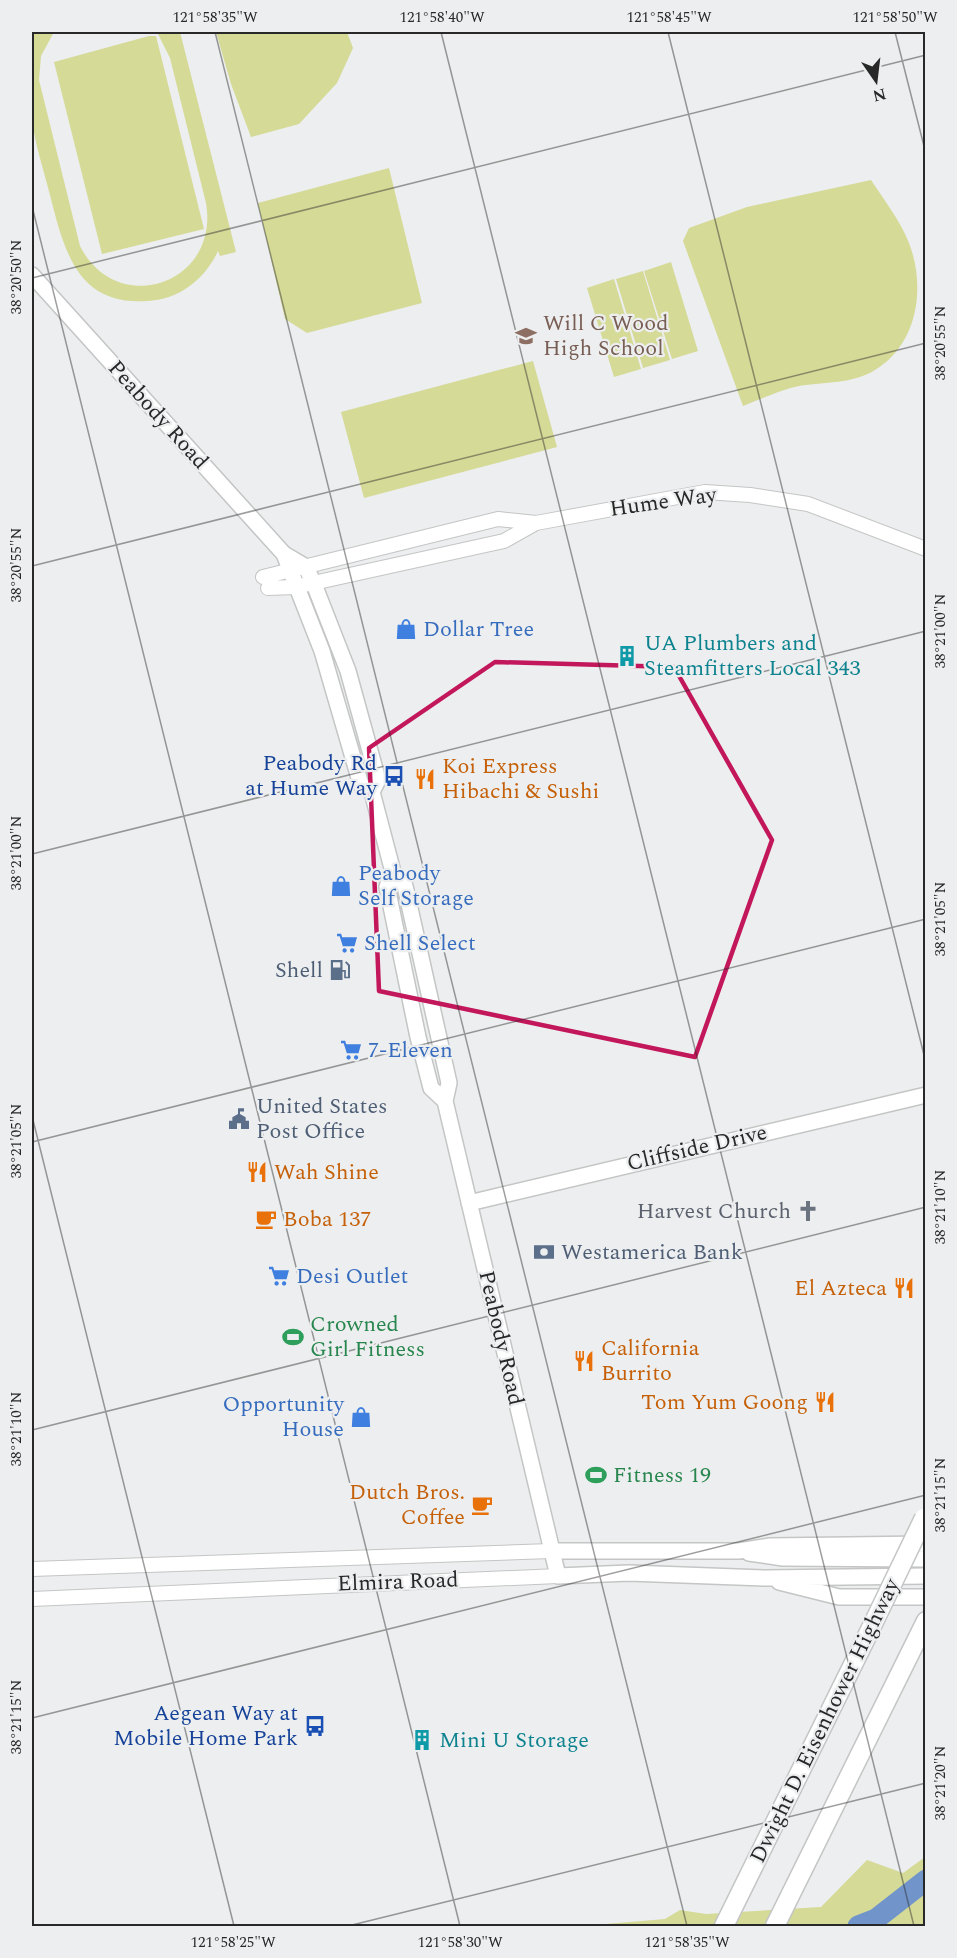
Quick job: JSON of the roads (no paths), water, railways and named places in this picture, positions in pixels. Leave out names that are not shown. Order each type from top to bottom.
[{"type":"highway","name":"Dwight D. Eisenhower Highway","points":[[724,1926],[925,1517]]},
{"type":"highway","name":"Dwight D. Eisenhower Highway","points":[[775,1926],[924,1624]]},
{"type":"main road","name":"Peabody Road","points":[[32,275],[284,554],[306,567],[314,584],[348,671],[378,780],[372,792],[393,872],[405,886],[449,1083],[445,1101],[558,1576]]},
{"type":"main road","name":"Hume Way","points":[[537,523],[504,541],[314,584],[295,587],[266,583],[288,571],[498,519],[537,523],[705,492],[750,495],[808,504],[926,549]]},
{"type":"main road","name":"Peabody Road","points":[[284,554],[288,571],[324,658],[360,784],[372,792]]},
{"type":"main road","name":"Cliffside Drive","points":[[469,1203],[926,1095]]},
{"type":"main road","name":"Elmira Road","points":[[739,1551],[770,1546],[926,1544]]},
{"type":"main road","name":"Elmira Road","points":[[32,1569],[551,1551],[739,1551],[783,1558],[926,1559]]},
{"type":"main road","name":"Elmira Road","points":[[32,1599],[386,1581],[629,1574],[765,1578],[926,1576]]},
{"type":"main road","name":"Elmira Road","points":[[765,1578],[839,1596],[926,1597]]},
{"type":"waterway","points":[[858,1926],[876,1919],[926,1880]]},
{"type":"place","name":"Will C Wood High School","points":[[526,336]]},
{"type":"place","name":"Dollar Tree","points":[[406,629]]},
{"type":"place","name":"UA Plumbers and Steamfitters Local 343","points":[[627,656]]},
{"type":"place","name":"Peabody Rd at Hume Way","points":[[394,776]]},
{"type":"place","name":"Koi Express Hibachi & Sushi","points":[[425,779]]},
{"type":"place","name":"Peabody Self Storage","points":[[341,886]]},
{"type":"place","name":"Shell Select","points":[[347,943]]},
{"type":"place","name":"Shell","points":[[340,970]]},
{"type":"place","name":"7-Eleven","points":[[351,1050]]},
{"type":"place","name":"United States Post Office","points":[[239,1119]]},
{"type":"place","name":"Wah Shine","points":[[257,1172]]},
{"type":"place","name":"Harvest Church","points":[[808,1211]]},
{"type":"place","name":"Boba 137","points":[[266,1219]]},
{"type":"place","name":"Westamerica Bank","points":[[544,1252]]},
{"type":"place","name":"Desi Outlet","points":[[279,1276]]},
{"type":"place","name":"El Azteca","points":[[904,1288]]},
{"type":"place","name":"Crowned Girl Fitness","points":[[293,1337]]},
{"type":"place","name":"California Burrito","points":[[584,1361]]},
{"type":"place","name":"Tom Yum Goong","points":[[825,1402]]},
{"type":"place","name":"Opportunity House","points":[[361,1417]]},
{"type":"place","name":"Fitness 19","points":[[596,1475]]},
{"type":"place","name":"Dutch Bros. Coffee","points":[[482,1505]]},
{"type":"place","name":"Aegean Way at Mobile Home Park","points":[[315,1726]]},
{"type":"place","name":"Mini U Storage","points":[[422,1740]]}]
